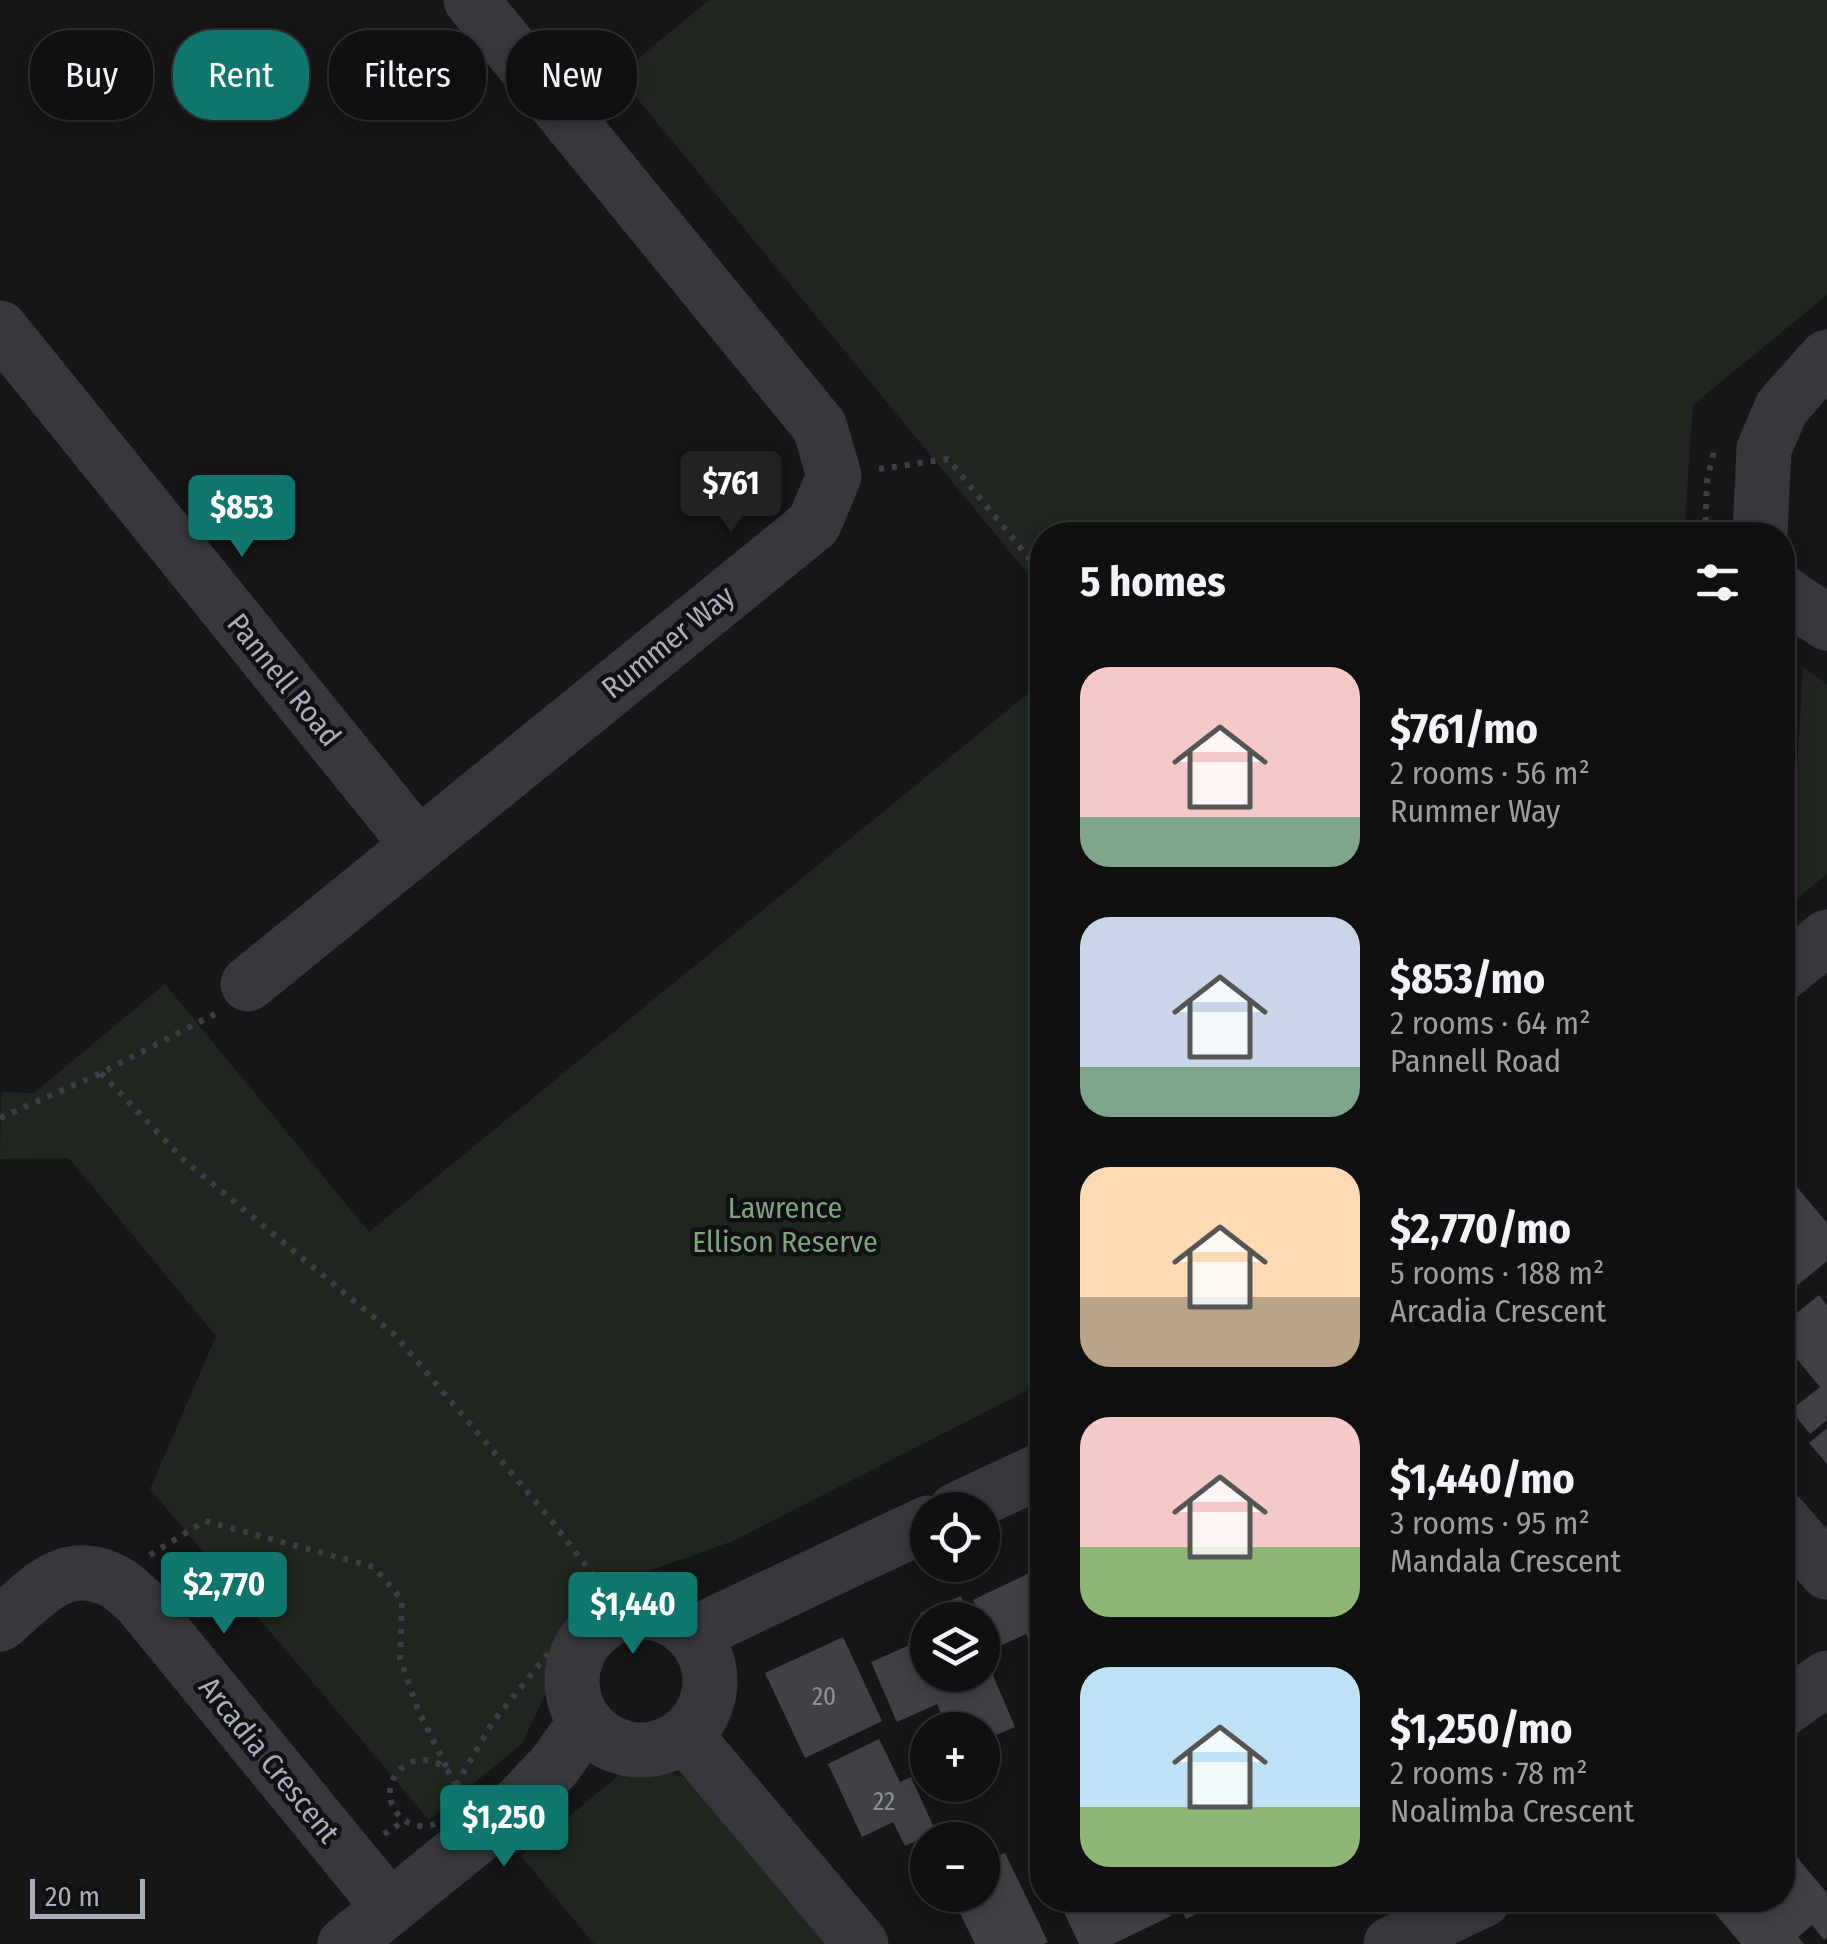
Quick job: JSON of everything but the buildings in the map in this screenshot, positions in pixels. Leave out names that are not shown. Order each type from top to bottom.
[{"type":"street","points":[[471,0],[820,427],[834,476]]},
{"type":"street","name":"Pannell Road","points":[[0,328],[418,845]]},
{"type":"street","points":[[1761,522],[1764,449],[1782,407],[1827,357]]},
{"type":"street","name":"Rummer Way","points":[[248,984],[814,524],[834,476]]},
{"type":"street","points":[[1795,601],[1827,623]]},
{"type":"street","points":[[1795,963],[1827,937]]},
{"type":"street","points":[[995,1492],[1030,1476]]},
{"type":"street","points":[[692,1634],[910,1532]]},
{"type":"street","points":[[1795,1535],[1827,1572]]},
{"type":"street","points":[[0,1624],[58,1576],[81,1571],[110,1579]]},
{"type":"street","name":"Arcadia Crescent","points":[[110,1579],[139,1601],[390,1908]]},
{"type":"street","points":[[593,1743],[575,1700],[572,1672],[582,1645],[599,1626],[611,1598],[673,1619],[692,1634],[707,1657],[710,1693],[702,1715],[678,1754]]},
{"type":"street","points":[[1795,1701],[1827,1678]]},
{"type":"street","points":[[345,1944],[520,1802],[554,1766],[604,1740],[626,1749],[662,1748],[678,1754],[861,1944]]},
{"type":"street","points":[[1391,1944],[1457,1912]]},
{"type":"path","points":[[834,476],[948,458],[1030,559]]},
{"type":"path","points":[[0,1118],[101,1073],[216,1013],[248,984]]},
{"type":"path","points":[[101,1073],[184,1160],[394,1334],[547,1515],[611,1598],[556,1644],[493,1722],[456,1785]]},
{"type":"path","points":[[110,1579],[205,1521],[374,1567],[402,1600],[400,1658],[418,1710],[456,1785],[454,1807],[437,1824],[414,1826],[404,1820],[391,1803],[390,1792],[392,1781],[406,1764],[427,1760],[447,1768]]},
{"type":"path","points":[[593,1743],[631,1765],[678,1754]]},
{"type":"path","points":[[454,1807],[465,1807]]},
{"type":"green space","points":[[709,0],[1827,0],[1827,295],[1693,405],[1685,522],[1030,522],[1030,576],[637,98],[637,59]]},
{"type":"green space","points":[[1803,667],[1827,684],[1827,874],[1795,900],[1795,803]]},
{"type":"green space","name":"Lawrence Ellison Reserve","points":[[1030,692],[1030,1389],[733,1541],[612,1584],[566,1650],[522,1744],[429,1820],[150,1489],[216,1336],[69,1158],[0,1159],[1,1092],[34,1093],[165,984],[369,1232]]},
{"type":"green space","points":[[635,1762],[707,1784],[841,1944],[594,1944],[521,1856]]}]
